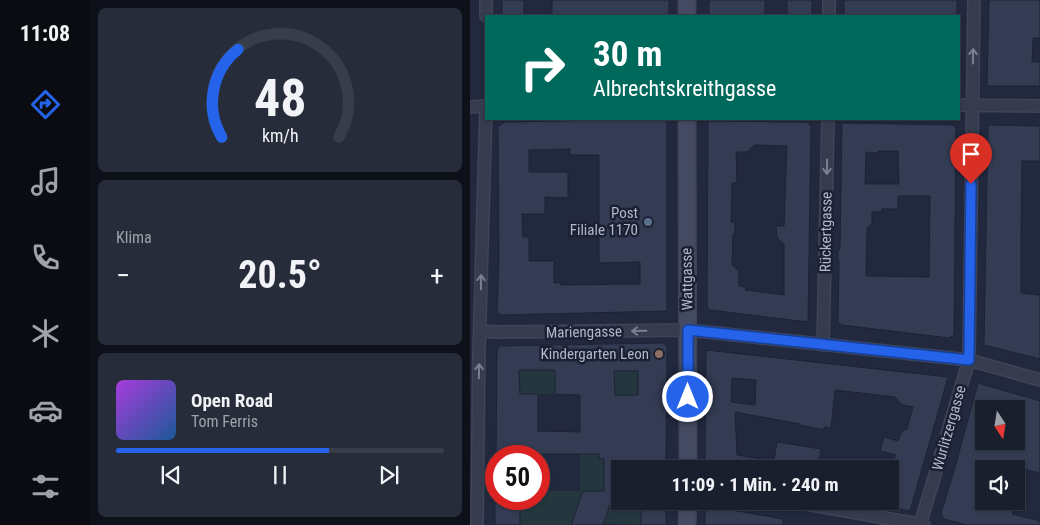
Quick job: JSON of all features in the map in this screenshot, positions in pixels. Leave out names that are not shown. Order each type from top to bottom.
[{"type":"main road","points":[[687,0],[687,15]]},
{"type":"main road","name":"Wattgasse","points":[[687,120],[688,460]]},
{"type":"main road","points":[[687,525],[688,510]]},
{"type":"street","points":[[486,0],[486,15]]},
{"type":"street","points":[[829,0],[829,15]]},
{"type":"street","name":"Wurlitzergasse","points":[[922,525],[969,360],[974,0]]},
{"type":"street","points":[[960,105],[1040,106]]},
{"type":"street","points":[[470,107],[485,106]]},
{"type":"street","points":[[477,525],[486,120]]},
{"type":"street","name":"Rückertgasse","points":[[823,345],[828,120]]},
{"type":"street","name":"Mariengasse","points":[[480,330],[497,332],[688,330],[969,360],[1040,380]]},
{"type":"street","points":[[839,510],[922,525]]},
{"type":"shaded area","points":[[638,368],[638,382],[641,395],[611,395],[615,389],[614,371]]},
{"type":"shaded area","points":[[555,370],[555,394],[520,394],[519,371]]},
{"type":"shaded area","points":[[580,427],[599,427],[599,459],[604,459],[604,491],[571,525],[520,525],[520,510],[550,510],[550,491],[580,491]]},
{"type":"shaded area","points":[[611,503],[611,510],[641,510],[641,525],[604,523]]},
{"type":"shaded area","points":[[732,510],[749,510],[749,513]]},
{"type":"building","points":[[502,0],[524,0],[524,15],[502,15]]},
{"type":"building","points":[[552,0],[669,0],[669,15],[552,15]]},
{"type":"building","points":[[709,0],[765,0],[765,15],[709,15]]},
{"type":"building","points":[[787,0],[812,0],[812,15],[787,15]]},
{"type":"building","points":[[844,0],[957,0],[957,15],[844,15]]},
{"type":"building","points":[[989,0],[1040,0],[1040,38],[1033,38],[1032,62],[1040,62],[1040,86],[987,86]]},
{"type":"building","points":[[667,120],[667,311],[501,315],[497,312],[499,261],[498,127],[504,122]],"holes":[[[570,149],[570,155],[599,155],[599,263],[640,262],[640,284],[561,285],[561,283],[554,283],[554,261],[529,261],[529,237],[523,237],[522,214],[545,214],[545,197],[568,198],[568,172],[529,172],[529,150]]]},
{"type":"building","points":[[708,121],[807,122],[811,126],[808,322],[710,310],[707,307]],"holes":[[[754,145],[787,146],[784,226],[776,226],[777,238],[784,244],[784,295],[745,290],[746,287],[739,286],[739,271],[732,265],[733,234],[735,234],[735,222],[731,222],[732,183],[737,183],[736,152],[748,152]]]},
{"type":"building","points":[[842,123],[953,125],[956,128],[954,335],[949,338],[842,325],[838,322],[838,250],[840,249]],"holes":[[[878,151],[898,151],[899,184],[865,184],[866,152],[878,153]],[[898,196],[930,196],[929,277],[866,276],[867,228],[872,224],[872,212],[882,212],[882,209],[898,209]]]},
{"type":"building","points":[[988,125],[1040,126],[1040,161],[1022,161],[1021,293],[1040,295],[1040,359],[984,345]]},
{"type":"building","points":[[664,343],[667,347],[666,460],[611,460],[611,502],[603,525],[571,525],[583,491],[604,491],[604,459],[599,459],[599,454],[550,454],[550,445],[496,445],[497,350],[500,346]],"holes":[[[519,370],[555,370],[555,394],[580,395],[580,432],[538,431],[538,394],[520,394]],[[614,371],[638,371],[638,395],[615,395]]]},
{"type":"building","points":[[706,350],[948,377],[910,511],[899,509],[899,460],[893,460],[896,455],[880,451],[884,437],[898,441],[902,431],[907,429],[913,407],[902,405],[895,397],[835,390],[831,428],[824,427],[824,430],[735,412],[737,455],[768,460],[705,460]],"holes":[[[732,378],[756,380],[755,405],[731,402]]]},
{"type":"building","points":[[978,383],[1040,401],[1040,473],[1025,469],[1025,460],[975,460],[975,510],[1013,510],[1012,514],[1040,521],[1040,525],[967,525],[944,519],[941,513]]},
{"type":"building","points":[[777,442],[821,449],[819,460],[774,460]]},
{"type":"building","points":[[495,510],[520,510],[520,525],[495,525]]},
{"type":"building","points":[[641,510],[666,510],[666,525],[641,525]]},
{"type":"building","points":[[705,510],[732,510],[783,519],[783,525],[705,525]]},
{"type":"place","name":"Post Filiale 1170","points":[[648,222]]},
{"type":"place","name":"Kindergarten Leon","points":[[659,354]]},
{"type":"route","points":[[688,397],[688,330],[969,360],[971,184]]}]
